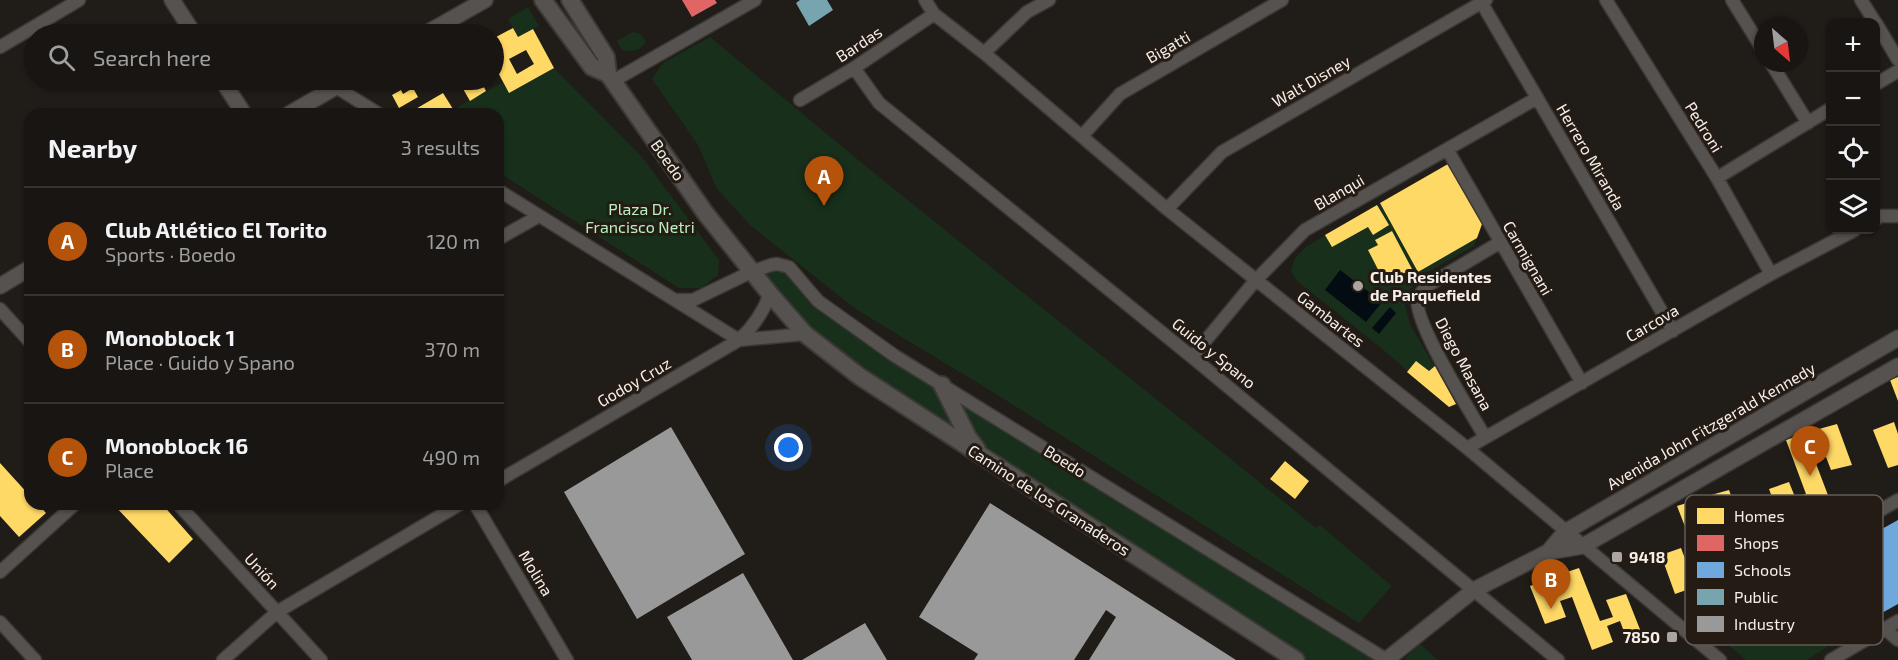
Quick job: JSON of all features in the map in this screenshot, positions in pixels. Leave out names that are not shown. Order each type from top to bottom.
[{"type":"main road","name":"Boedo","points":[[543,0],[592,67],[610,78],[706,214],[770,294]]},
{"type":"main road","name":"Boedo","points":[[570,0],[606,57],[610,78]]},
{"type":"main road","name":"Camino de los Granaderos","points":[[770,294],[805,333],[859,376],[1296,660]]},
{"type":"main road","points":[[942,385],[968,437],[983,457]]},
{"type":"street","points":[[39,24],[79,0]]},
{"type":"street","points":[[172,0],[188,24]]},
{"type":"street","points":[[443,24],[485,0]]},
{"type":"street","points":[[610,78],[755,0]]},
{"type":"street","name":"Gambartes","points":[[925,0],[934,14],[984,53],[1167,210],[1467,448],[1685,631]]},
{"type":"street","points":[[984,53],[1028,12],[1049,0]]},
{"type":"street","name":"Bigatti","points":[[1082,136],[1120,94],[1282,0]]},
{"type":"street","name":"Pedroni","points":[[1606,0],[1717,178],[1771,274]]},
{"type":"street","points":[[1732,0],[1754,35]]},
{"type":"street","points":[[1861,0],[1872,18]]},
{"type":"street","name":"Herrero Miranda","points":[[1483,1],[1673,331]]},
{"type":"street","name":"Walt Disney","points":[[1167,210],[1222,152],[1483,1]]},
{"type":"street","name":"Bardas","points":[[800,100],[854,68],[934,14]]},
{"type":"street","points":[[1880,31],[1898,60]]},
{"type":"street","points":[[0,47],[24,33]]},
{"type":"street","name":"Guido y Spano","points":[[854,68],[879,103],[1192,357],[1558,660]]},
{"type":"street","points":[[1880,81],[1898,71]]},
{"type":"street","points":[[1777,72],[1808,123]]},
{"type":"street","points":[[228,90],[240,108]]},
{"type":"street","points":[[300,108],[330,90]]},
{"type":"street","points":[[350,90],[372,108]]},
{"type":"street","name":"Blanqui","points":[[1192,357],[1256,280],[1305,230],[1537,98]]},
{"type":"street","points":[[1717,178],[1826,112]]},
{"type":"street","name":"Carmignani","points":[[1447,149],[1499,243],[1582,383]]},
{"type":"street","points":[[504,194],[739,340],[805,333]]},
{"type":"street","points":[[504,236],[539,216]]},
{"type":"street","points":[[1880,216],[1898,216]]},
{"type":"street","name":"Carcova","points":[[1467,448],[1771,274],[1847,234]]},
{"type":"street","name":"Diego Masana","points":[[1485,436],[1427,333],[1419,313],[1418,299],[1425,287],[1499,243]]},
{"type":"street","name":"Boedo","points":[[677,300],[693,300],[751,272],[777,264],[789,267],[818,301],[895,356],[1387,660]]},
{"type":"street","points":[[0,286],[24,272]]},
{"type":"street","name":"Godoy Cruz","points":[[504,477],[739,340],[763,312],[770,294]]},
{"type":"street","points":[[0,309],[24,335]]},
{"type":"street","name":"Avenida John Fitzgerald Kennedy","points":[[1548,552],[1565,532],[1898,338]]},
{"type":"street","name":"Avenida John Fitzgerald Kennedy","points":[[1387,660],[1474,590],[1548,552],[1583,546],[1898,366]]},
{"type":"street","points":[[1883,509],[1898,500]]},
{"type":"street","points":[[0,572],[68,510]]},
{"type":"street","name":"Unión","points":[[184,510],[321,660]]},
{"type":"street","points":[[224,660],[277,612],[450,510]]},
{"type":"street","name":"Molina","points":[[479,510],[567,660]]},
{"type":"street","points":[[1898,621],[1885,629],[1898,640]]},
{"type":"street","points":[[0,622],[35,660]]},
{"type":"street","name":"Gambartes","points":[[1702,645],[1720,660]]},
{"type":"street","points":[[1831,660],[1857,645]]},
{"type":"green space","points":[[528,7],[539,26],[518,37],[508,19]]},
{"type":"green space","points":[[633,32],[641,34],[646,42],[636,50],[622,50],[616,41]]},
{"type":"green space","points":[[710,37],[906,198],[1316,528],[1320,525],[1392,586],[1359,623],[988,389],[857,310],[751,226],[717,189],[698,145],[652,79],[663,63]]},
{"type":"green space","name":"Plaza Dr. Francisco Netri","points":[[554,68],[642,157],[719,260],[718,275],[701,288],[679,288],[504,176],[504,108],[456,108],[488,90],[504,90],[504,84],[509,92]]},
{"type":"green space","name":"Club Residentes de Parquefield","points":[[1448,164],[1482,224],[1474,246],[1419,277],[1410,290],[1405,305],[1410,324],[1456,404],[1449,407],[1381,348],[1297,281],[1291,271],[1295,258],[1307,246]]},
{"type":"green space","points":[[777,264],[818,301],[1387,660],[1296,660],[859,376],[751,272]]},
{"type":"green space","points":[[1420,644],[1438,660],[1406,660],[1406,657]]},
{"type":"green space","points":[[1728,645],[1830,645],[1807,660],[1746,660]]},
{"type":"shaded area","points":[[1340,270],[1382,302],[1366,322],[1325,290]]},
{"type":"shaded area","points":[[1390,307],[1396,313],[1379,334],[1372,328]]},
{"type":"building: Homes","points":[[513,28],[518,37],[533,29],[554,68],[509,93],[504,84],[504,33]],"holes":[[[526,50],[534,64],[517,74],[509,59]]]},
{"type":"building: Homes","points":[[401,90],[403,94],[414,90],[418,97],[399,108],[392,95]]},
{"type":"building: Homes","points":[[464,90],[485,90],[486,91],[470,101]]},
{"type":"building: Homes","points":[[443,93],[452,108],[417,108]]},
{"type":"building: Homes","points":[[1448,164],[1482,224],[1477,238],[1418,272],[1380,203]]},
{"type":"building: Homes","points":[[1377,205],[1389,225],[1373,235],[1368,227],[1332,247],[1325,235]]},
{"type":"building: Homes","points":[[1392,231],[1412,269],[1385,283],[1368,250],[1378,245],[1375,240]]},
{"type":"building: Homes","points":[[1416,361],[1429,371],[1435,366],[1456,404],[1449,407],[1407,372]]},
{"type":"building: Homes","points":[[1898,377],[1898,401],[1890,380]]},
{"type":"building: Homes","points":[[1894,422],[1898,434],[1898,465],[1888,468],[1873,430]]},
{"type":"building: Homes","points":[[1837,424],[1852,465],[1831,470],[1826,457],[1815,461],[1828,495],[1802,495],[1806,494],[1786,440],[1801,435],[1809,454],[1826,448],[1819,429]]},
{"type":"building: Homes","points":[[1285,461],[1309,481],[1295,499],[1270,479]]},
{"type":"building: Homes","points":[[0,463],[24,489],[24,510],[43,510],[46,513],[19,537],[0,516]]},
{"type":"building: Homes","points":[[1789,482],[1794,495],[1771,495],[1769,489]]},
{"type":"building: Homes","points":[[1729,490],[1731,495],[1711,495]]},
{"type":"building: Homes","points":[[1685,504],[1685,527],[1677,506]]},
{"type":"building: Homes","points":[[119,510],[167,510],[193,539],[169,563]]},
{"type":"building: Homes","points":[[1681,548],[1685,559],[1685,590],[1675,594],[1661,555]]},
{"type":"building: Homes","points":[[1579,568],[1600,621],[1613,617],[1606,600],[1626,594],[1641,632],[1626,637],[1620,621],[1607,626],[1613,642],[1592,650],[1572,597],[1560,601],[1566,617],[1545,624],[1530,586],[1547,580],[1553,596],[1565,592],[1558,575]]},
{"type":"building: Shops","points":[[682,0],[715,0],[717,3],[692,17]]},
{"type":"building: Schools","points":[[1898,520],[1898,604],[1883,612],[1883,528]]},
{"type":"building: Public","points":[[800,0],[827,0],[833,10],[809,26],[796,3]]},
{"type":"building: Industry","points":[[671,427],[745,554],[637,619],[564,492]]},
{"type":"building: Industry","points":[[990,503],[1236,660],[1089,660],[1116,617],[1106,610],[1074,660],[974,660],[978,654],[919,617]]},
{"type":"building: Industry","points":[[743,573],[793,660],[692,660],[667,617]]},
{"type":"building: Industry","points":[[865,623],[887,660],[802,660]]},
{"type":"place","name":"Club Atlético El Torito","points":[[824,206]]},
{"type":"place","name":"Club Residentes de Parquefield","points":[[1358,286]]},
{"type":"place","name":"Monoblock 16","points":[[1810,476]]},
{"type":"place","name":"9418","points":[[1617,557]]},
{"type":"place","name":"Monoblock 1","points":[[1551,609]]},
{"type":"place","name":"7850","points":[[1672,637]]}]
